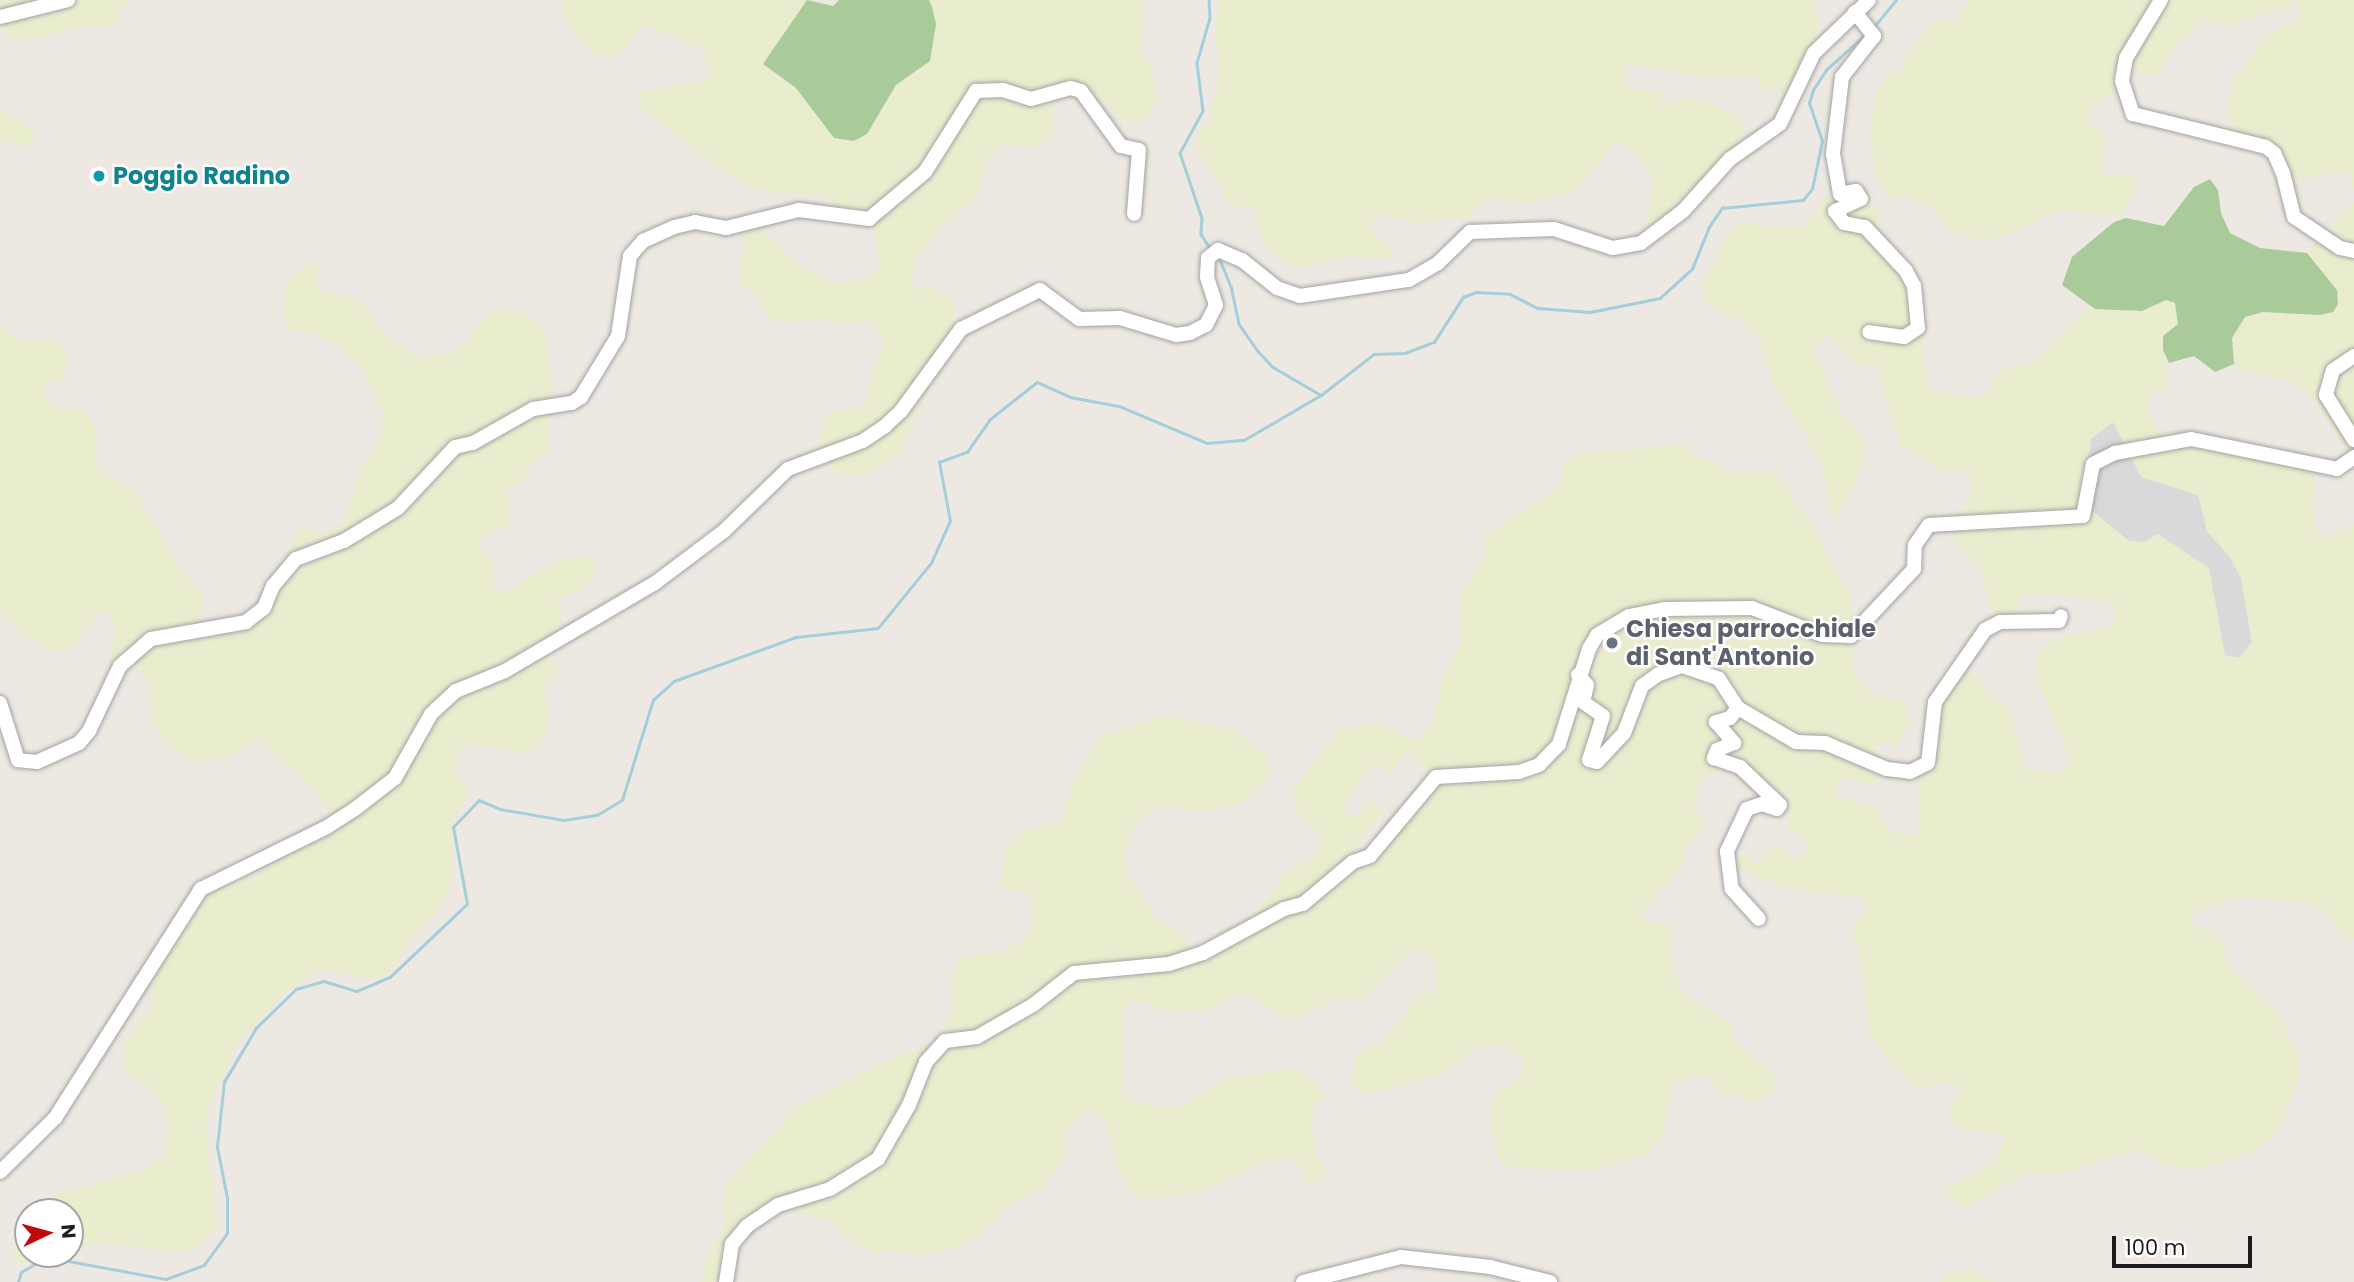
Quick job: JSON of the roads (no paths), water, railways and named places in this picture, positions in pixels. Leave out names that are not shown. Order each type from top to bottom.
[{"type":"street","points":[[0,17],[68,0]]},
{"type":"street","points":[[0,1172],[63,1107],[201,889],[327,827],[395,778],[431,714],[456,691],[505,671],[655,583],[724,531],[788,469],[863,441],[885,426],[901,411],[961,329],[1040,290],[1079,320],[1120,318],[1175,335],[1190,332],[1206,325],[1216,304],[1207,277],[1213,254],[1242,260],[1277,288],[1300,296],[1409,280],[1438,264],[1471,232],[1554,229],[1614,248],[1642,243],[1683,211],[1730,159],[1780,124],[1814,53],[1869,0]]},
{"type":"street","points":[[2161,0],[2126,58],[2122,80],[2133,114],[2266,147],[2279,163],[2294,217],[2330,242],[2354,251]]},
{"type":"street","points":[[1855,12],[1870,30],[1842,77],[1836,102],[1833,153],[1840,194],[1856,191],[1861,199],[1835,211],[1844,223],[1864,227],[1906,271],[1914,286],[1918,328],[1904,337],[1869,332]]},
{"type":"street","points":[[0,703],[18,760],[37,762],[79,743],[89,731],[120,666],[151,639],[246,622],[264,608],[273,586],[296,559],[344,541],[398,508],[441,457],[455,447],[473,443],[533,409],[572,403],[581,397],[618,336],[630,257],[643,241],[674,226],[695,222],[726,228],[799,209],[869,219],[925,172],[976,91],[1003,90],[1031,99],[1071,88],[1081,91],[1121,146],[1139,150],[1134,214]]},
{"type":"street","points":[[2354,356],[2333,370],[2326,395],[2354,440]]},
{"type":"street","points":[[726,1282],[732,1244],[747,1226],[778,1205],[830,1188],[878,1159],[909,1105],[926,1062],[946,1041],[977,1037],[1033,1005],[1074,972],[1169,964],[1203,953],[1261,920],[1303,904],[1353,862],[1370,856],[1436,777],[1519,772],[1539,765],[1559,744],[1578,675],[1597,635],[1629,616],[1664,609],[1752,608],[1822,635],[1851,635],[1913,569],[1915,545],[1929,525],[2083,516],[2093,464],[2115,453],[2191,439],[2337,469],[2354,457]]},
{"type":"street","points":[[1578,675],[1587,685],[1583,702],[1603,716],[1589,760],[1597,762],[1624,733],[1642,686],[1670,668],[1697,669],[1719,679],[1738,708],[1796,742],[1825,743],[1887,769],[1910,772],[1928,763],[1935,702],[1983,636],[2000,622],[2059,621],[2061,616]]},
{"type":"street","points":[[1738,708],[1730,718],[1716,722],[1734,743],[1717,750],[1714,758],[1740,767],[1780,805],[1777,809],[1762,804],[1747,809],[1727,851],[1732,889],[1759,919]]},
{"type":"street","points":[[1303,1282],[1402,1257],[1490,1267],[1550,1282]]},
{"type":"waterway","points":[[1209,0],[1210,18],[1197,63],[1203,111],[1180,153],[1202,218],[1201,234],[1211,250]]},
{"type":"waterway","points":[[1874,27],[1896,0]]},
{"type":"waterway","points":[[18,1282],[21,1272],[47,1257],[166,1279],[204,1265],[227,1233],[227,1198],[217,1147],[224,1082],[256,1028],[296,989],[324,981],[357,991],[390,977],[467,904],[453,827],[479,800],[500,809],[564,820],[597,815],[622,800],[653,700],[674,681],[796,637],[878,628],[931,563],[950,521],[939,462],[967,452],[989,420],[1037,382],[1070,397],[1119,406],[1207,443],[1244,440],[1321,395],[1374,354],[1405,353],[1434,342],[1463,297],[1476,292],[1510,294],[1538,308],[1590,312],[1660,298],[1692,269],[1709,227],[1722,208],[1803,200],[1812,189],[1822,141],[1809,103],[1813,90],[1826,70],[1866,34]]},
{"type":"waterway","points":[[1219,257],[1231,286],[1239,324],[1258,351],[1273,367],[1321,395]]},
{"type":"place","name":"Poggio Radino","points":[[99,176]]},
{"type":"place","name":"Chiesa parrocchiale di Sant'Antonio","points":[[1612,643]]}]
